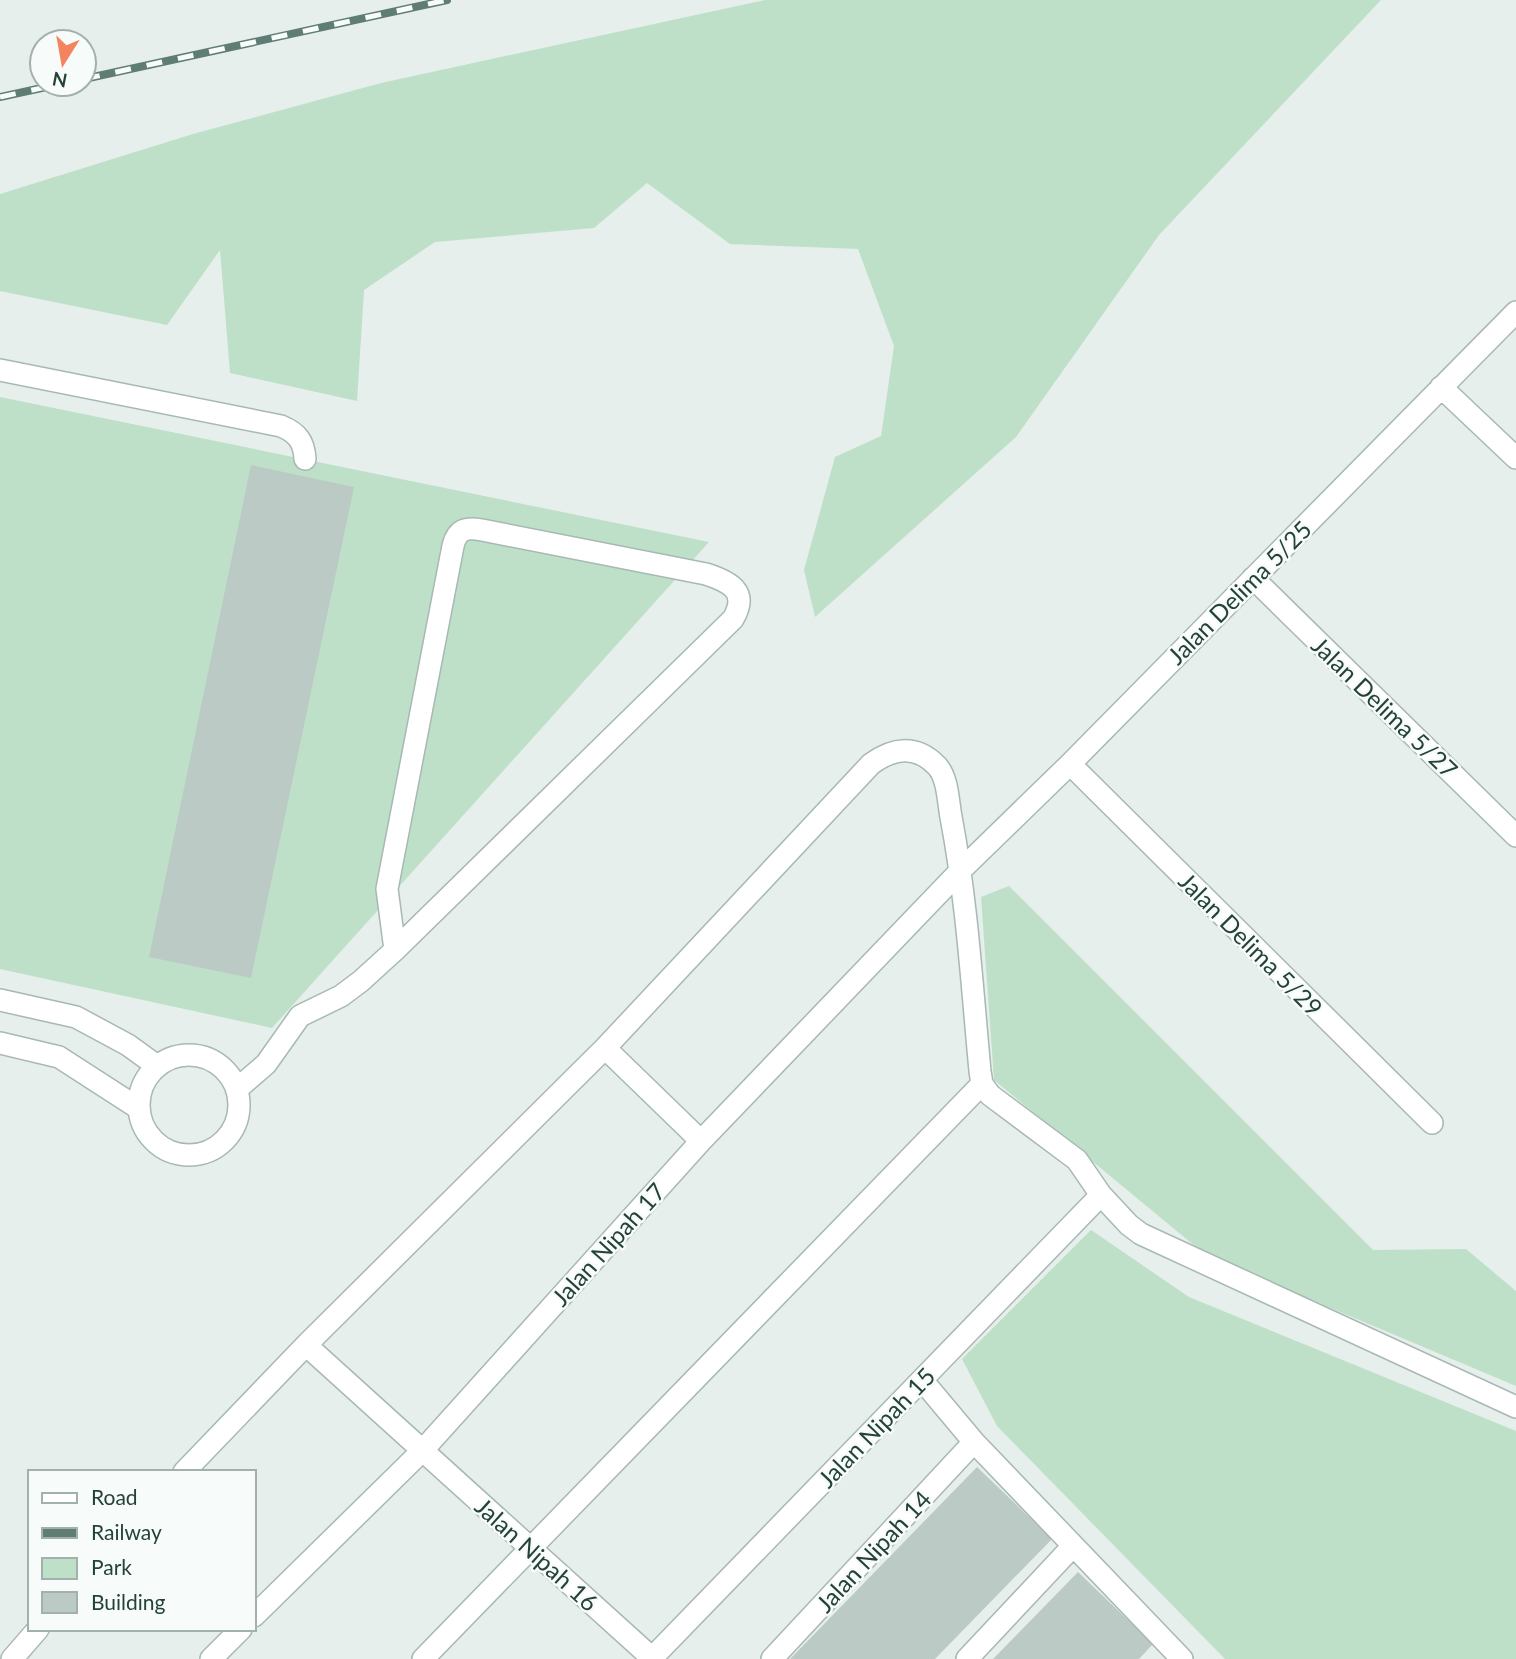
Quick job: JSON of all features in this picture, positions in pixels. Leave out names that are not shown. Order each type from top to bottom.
[{"type":"street","name":"Jalan Delima 5/25","points":[[961,870],[1070,764],[1516,312]]},
{"type":"street","points":[[0,370],[282,426],[292,430],[300,438],[305,448],[305,459]]},
{"type":"street","points":[[1441,387],[1516,458]]},
{"type":"street","points":[[237,1089],[266,1064],[300,1016],[341,996],[395,950],[733,619],[739,608],[739,596],[732,585],[706,574],[473,528],[460,531],[455,536],[387,889],[395,950]]},
{"type":"street","name":"Jalan Delima 5/27","points":[[1253,578],[1516,836]]},
{"type":"street","points":[[186,1470],[306,1345],[605,1048],[871,764],[886,753],[902,750],[922,754],[938,768],[945,784],[961,870],[982,1084],[990,1095],[1077,1160],[1101,1195],[1129,1226],[1148,1238],[1516,1408]]},
{"type":"street","name":"Jalan Delima 5/29","points":[[1070,764],[1432,1123]]},
{"type":"street","name":"Jalan Nipah 17","points":[[256,1614],[422,1451],[701,1141],[961,870]]},
{"type":"street","points":[[0,1000],[76,1017],[128,1045],[157,1066]]},
{"type":"street","points":[[0,1043],[60,1058],[138,1108]]},
{"type":"street","points":[[605,1048],[701,1141]]},
{"type":"street","points":[[179,1056],[203,1057],[223,1069],[237,1089],[239,1113],[229,1135],[220,1144],[199,1154],[175,1153],[153,1141],[141,1120],[138,1108],[142,1085],[157,1066],[179,1056]]},
{"type":"street","points":[[424,1659],[982,1084]]},
{"type":"street","name":"Jalan Nipah 15","points":[[651,1658],[1101,1195]]},
{"type":"street","name":"Jalan Nipah 16","points":[[306,1345],[651,1658]]},
{"type":"street","points":[[922,1380],[974,1442],[1173,1656]]},
{"type":"street","name":"Jalan Nipah 14","points":[[772,1659],[974,1442]]},
{"type":"street","points":[[967,1659],[1073,1546]]},
{"type":"street","points":[[12,1659],[36,1631]]},
{"type":"street","points":[[211,1659],[239,1631]]},
{"type":"green space","points":[[765,0],[1381,0],[1159,235],[1016,437],[815,617],[804,570],[835,457],[881,436],[894,346],[858,249],[730,244],[647,183],[594,228],[435,242],[364,290],[357,401],[230,373],[220,250],[167,325],[0,291],[0,194],[193,134],[381,83]]},
{"type":"green space","points":[[0,397],[709,542],[272,1028],[0,969]]},
{"type":"green space","points":[[1009,886],[1373,1250],[1466,1249],[1516,1291],[1516,1386],[1207,1256],[994,1080],[981,897]]},
{"type":"green space","points":[[1091,1230],[1189,1297],[1516,1431],[1516,1659],[1225,1659],[997,1426],[962,1359]]},
{"type":"building","points":[[251,465],[354,487],[251,978],[149,957]]},
{"type":"building","points":[[977,1467],[1052,1539],[935,1659],[790,1659]]},
{"type":"building","points":[[1078,1572],[1153,1644],[1139,1659],[993,1659]]},
{"type":"railway","points":[[98,76],[447,0]]},
{"type":"railway","points":[[0,97],[28,91]]}]
